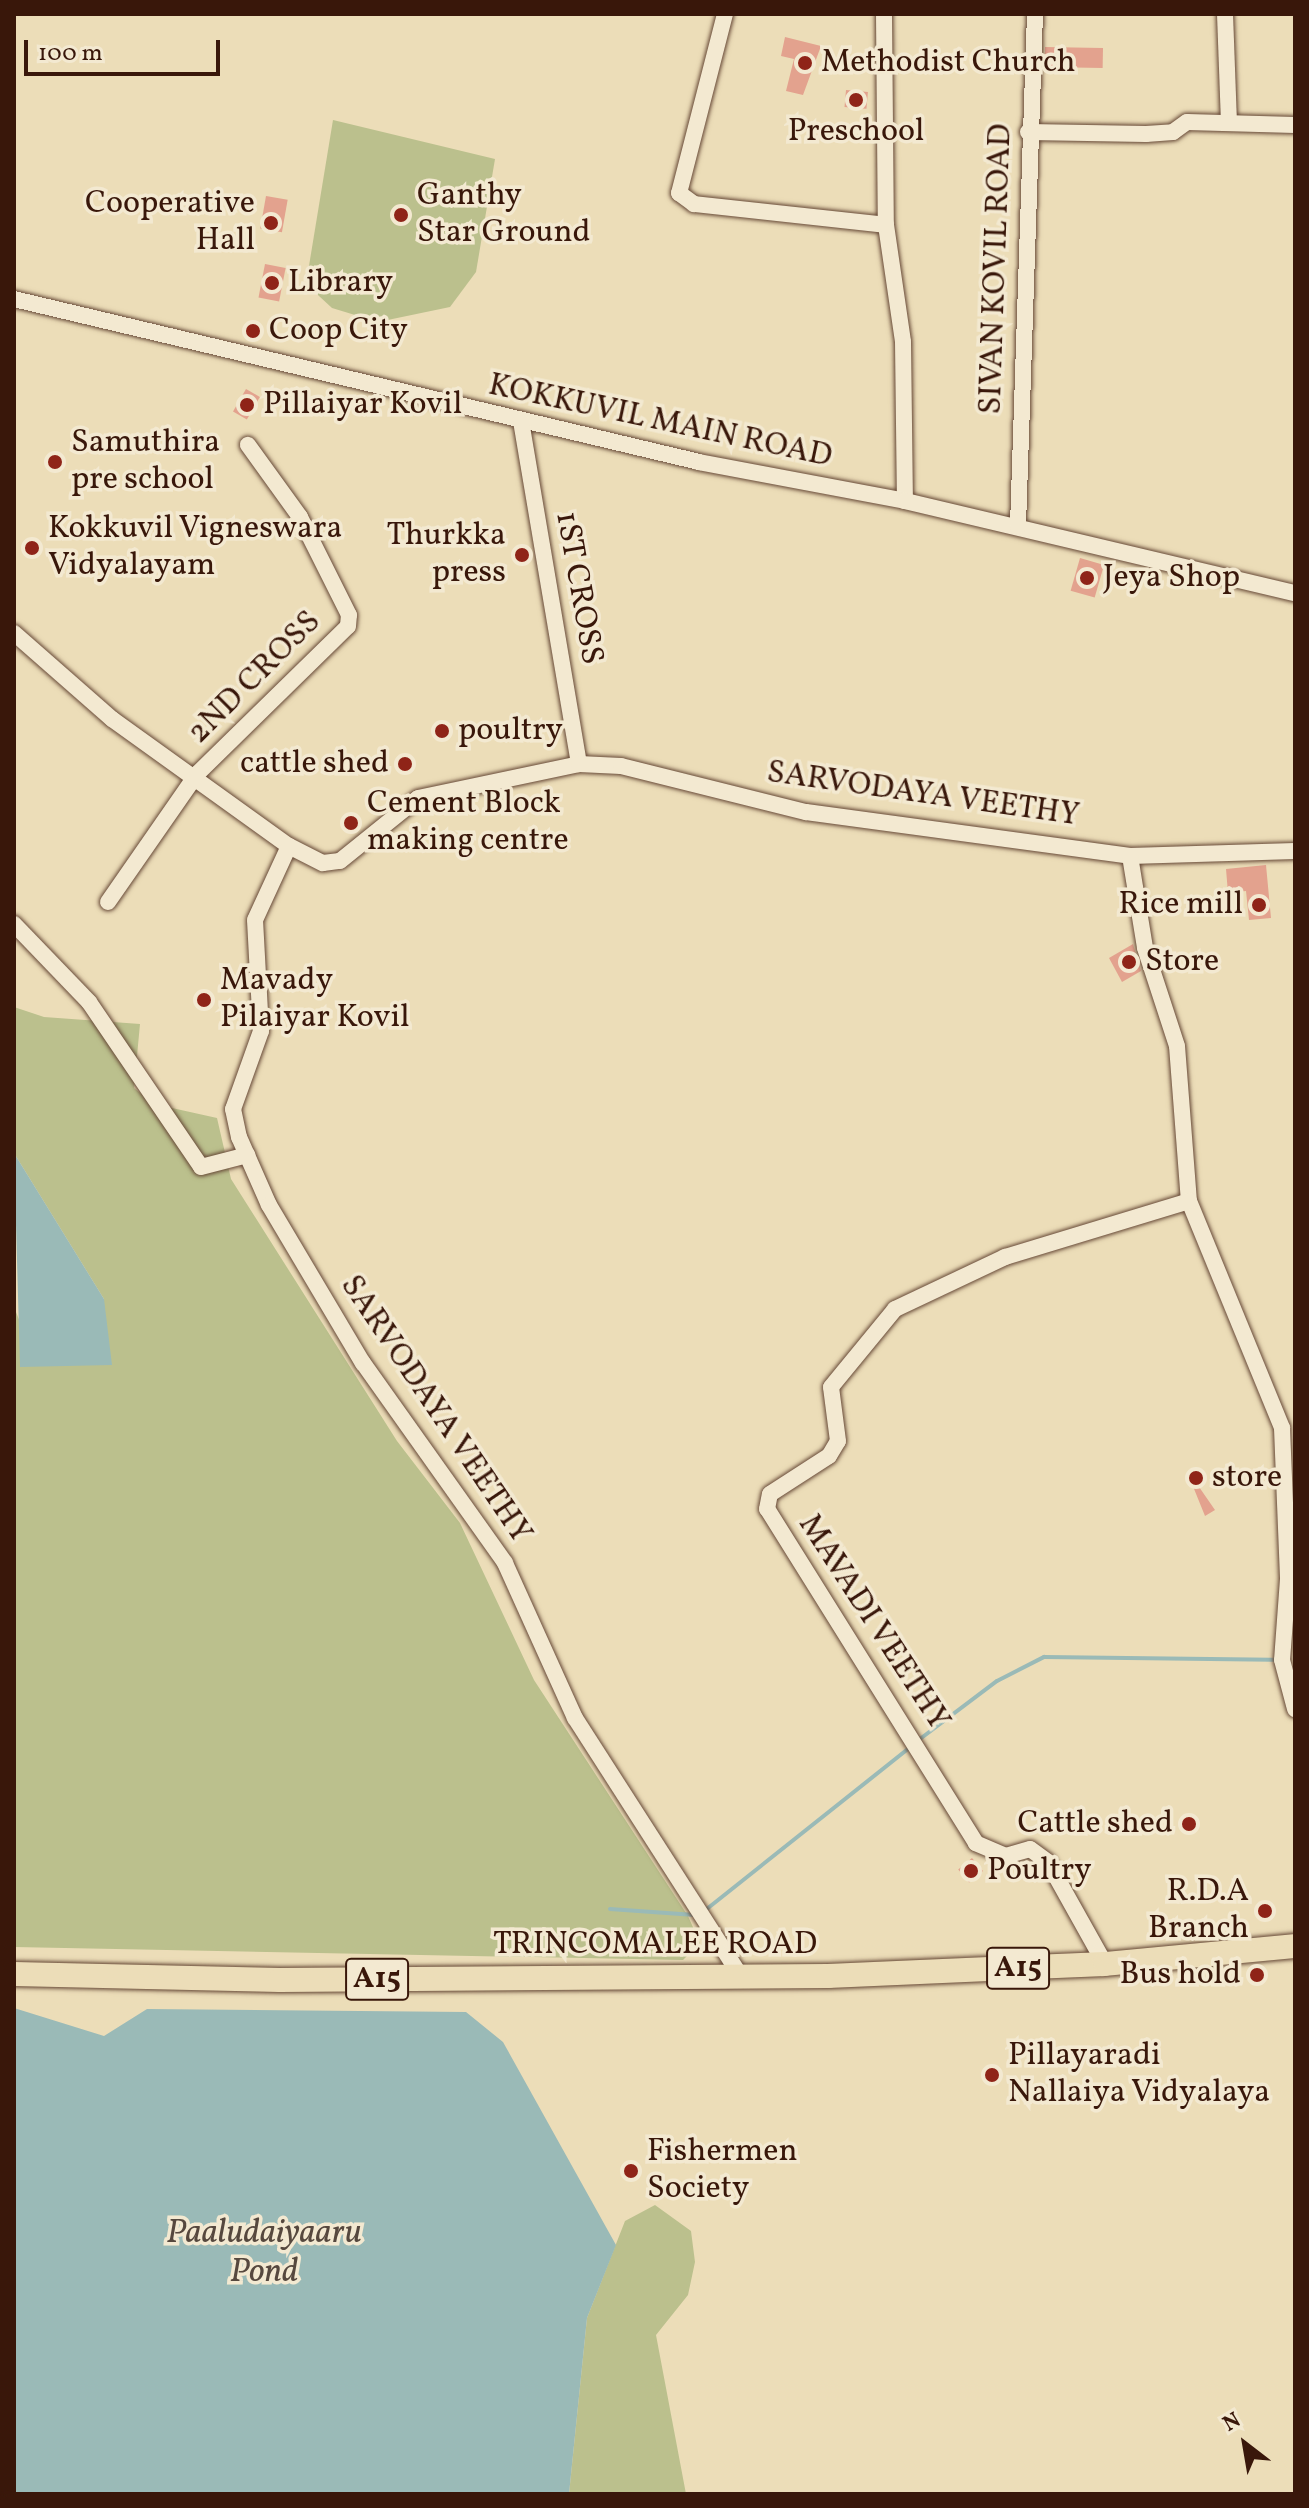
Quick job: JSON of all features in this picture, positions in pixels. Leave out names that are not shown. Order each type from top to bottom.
[{"type":"highway","name":"TRINCOMALEE ROAD","points":[[14,1974],[280,1980],[740,1975],[1105,1964],[1295,1946]]},
{"type":"street","points":[[725,14],[679,193],[694,204],[886,225]]},
{"type":"street","points":[[884,14],[886,225],[903,342],[905,501]]},
{"type":"street","name":"SIVAN KOVIL ROAD","points":[[1018,526],[1028,132],[1035,14]]},
{"type":"street","points":[[1225,14],[1229,121]]},
{"type":"street","points":[[1028,132],[1146,134],[1173,132],[1187,122],[1295,125]]},
{"type":"street","name":"KOKKUVIL MAIN ROAD","points":[[14,299],[521,421],[1018,526],[1295,593]]},
{"type":"street","name":"1ST CROSS","points":[[521,421],[579,764]]},
{"type":"street","name":"2ND CROSS","points":[[108,902],[197,774],[348,626],[349,615],[300,517],[248,445]]},
{"type":"street","name":"SARVODAYA VEETHY","points":[[14,633],[112,719],[197,774],[289,846],[323,863],[340,861],[418,798],[579,764],[621,766],[806,812],[1130,856],[1295,851]]},
{"type":"street","name":"SARVODAYA VEETHY","points":[[289,846],[255,920],[261,1031],[233,1109],[247,1155],[363,1363],[505,1563],[575,1718],[740,1975]]},
{"type":"street","points":[[1130,856],[1145,948],[1177,1046],[1189,1201],[1282,1428],[1288,1579],[1282,1660],[1295,1709]]},
{"type":"street","points":[[14,924],[89,1002],[201,1167],[247,1155]]},
{"type":"street","name":"MAVADI VEETHY","points":[[1105,1964],[1048,1862],[1030,1849],[1006,1856],[976,1843],[767,1509],[770,1494],[829,1456],[838,1441],[831,1387],[895,1309],[1005,1257],[1189,1201]]},
{"type":"green space","name":"Ganthy Star Ground","points":[[333,120],[495,159],[476,272],[450,307],[378,322],[332,308],[306,284]]},
{"type":"green space","points":[[14,1007],[44,1017],[140,1024],[134,1088],[154,1104],[217,1118],[231,1179],[397,1441],[460,1523],[534,1680],[688,1916],[700,1943],[683,1960],[14,1947],[14,1307],[22,1327],[104,1299],[14,1153]]},
{"type":"green space","points":[[655,2205],[691,2231],[695,2262],[688,2295],[656,2335],[686,2494],[569,2494],[587,2318],[625,2221]]},
{"type":"water","points":[[14,1153],[104,1299],[112,1365],[20,1367]]},
{"type":"water","name":"Paaludaiyaaru Pond","points":[[14,2008],[104,2036],[147,2009],[466,2012],[503,2042],[616,2245],[587,2318],[569,2494],[14,2494]]},
{"type":"building","name":"Methodist Church","points":[[785,37],[821,46],[803,95],[786,91],[794,59],[781,56]]},
{"type":"building","points":[[1045,47],[1103,48],[1103,68],[1045,67]]},
{"type":"building","name":"Preschool","points":[[846,90],[868,92],[866,109],[845,107]]},
{"type":"building","points":[[266,196],[288,200],[282,232],[260,228]]},
{"type":"building","name":"Library","points":[[265,264],[286,268],[279,301],[259,297]]},
{"type":"building","name":"Pillaiyar Kovil","points":[[246,389],[260,397],[247,420],[233,412]]},
{"type":"building","name":"Jeya Shop","points":[[1080,558],[1104,565],[1095,598],[1071,591]]},
{"type":"building","name":"Rice mill","points":[[1266,865],[1271,918],[1249,920],[1246,891],[1228,893],[1226,869]]},
{"type":"building","name":"Store","points":[[1133,944],[1141,971],[1122,982],[1109,958]]},
{"type":"building","points":[[1200,1470],[1204,1482],[1197,1484],[1215,1510],[1205,1516],[1188,1474]]},
{"type":"building","name":"Poultry","points":[[972,1858],[983,1871],[969,1883],[958,1870]]},
{"type":"waterway","points":[[916,1742],[997,1681],[1044,1657],[1277,1660]]},
{"type":"waterway","points":[[703,1912],[909,1748]]},
{"type":"waterway","points":[[610,1909],[695,1915]]},
{"type":"place","name":"Methodist Church","points":[[805,63]]},
{"type":"place","name":"Preschool","points":[[856,100]]},
{"type":"place","name":"Ganthy Star Ground","points":[[401,215]]},
{"type":"place","name":"Cooperative Hall","points":[[271,223]]},
{"type":"place","name":"Library","points":[[272,283]]},
{"type":"place","name":"Coop City","points":[[253,331]]},
{"type":"place","name":"Pillaiyar Kovil","points":[[247,405]]},
{"type":"place","name":"Samuthira pre school","points":[[55,462]]},
{"type":"place","name":"Kokkuvil Vigneswara Vidyalayam","points":[[32,548]]},
{"type":"place","name":"Thurkka press","points":[[522,555]]},
{"type":"place","name":"Jeya Shop","points":[[1087,578]]},
{"type":"place","name":"poultry","points":[[442,731]]},
{"type":"place","name":"cattle shed","points":[[405,764]]},
{"type":"place","name":"Cement Block making centre","points":[[351,823]]},
{"type":"place","name":"Rice mill","points":[[1259,905]]},
{"type":"place","name":"Store","points":[[1129,962]]},
{"type":"place","name":"Mavady Pilaiyar Kovil","points":[[204,1000]]},
{"type":"place","name":"store","points":[[1196,1478]]},
{"type":"place","name":"Cattle shed","points":[[1189,1824]]},
{"type":"place","name":"Poultry","points":[[971,1871]]},
{"type":"place","name":"R.D.A Branch","points":[[1265,1911]]},
{"type":"place","name":"Bus hold","points":[[1257,1975]]},
{"type":"place","name":"Pillayaradi Nallaiya Vidyalaya","points":[[992,2075]]},
{"type":"place","name":"Fishermen Society","points":[[631,2171]]}]
